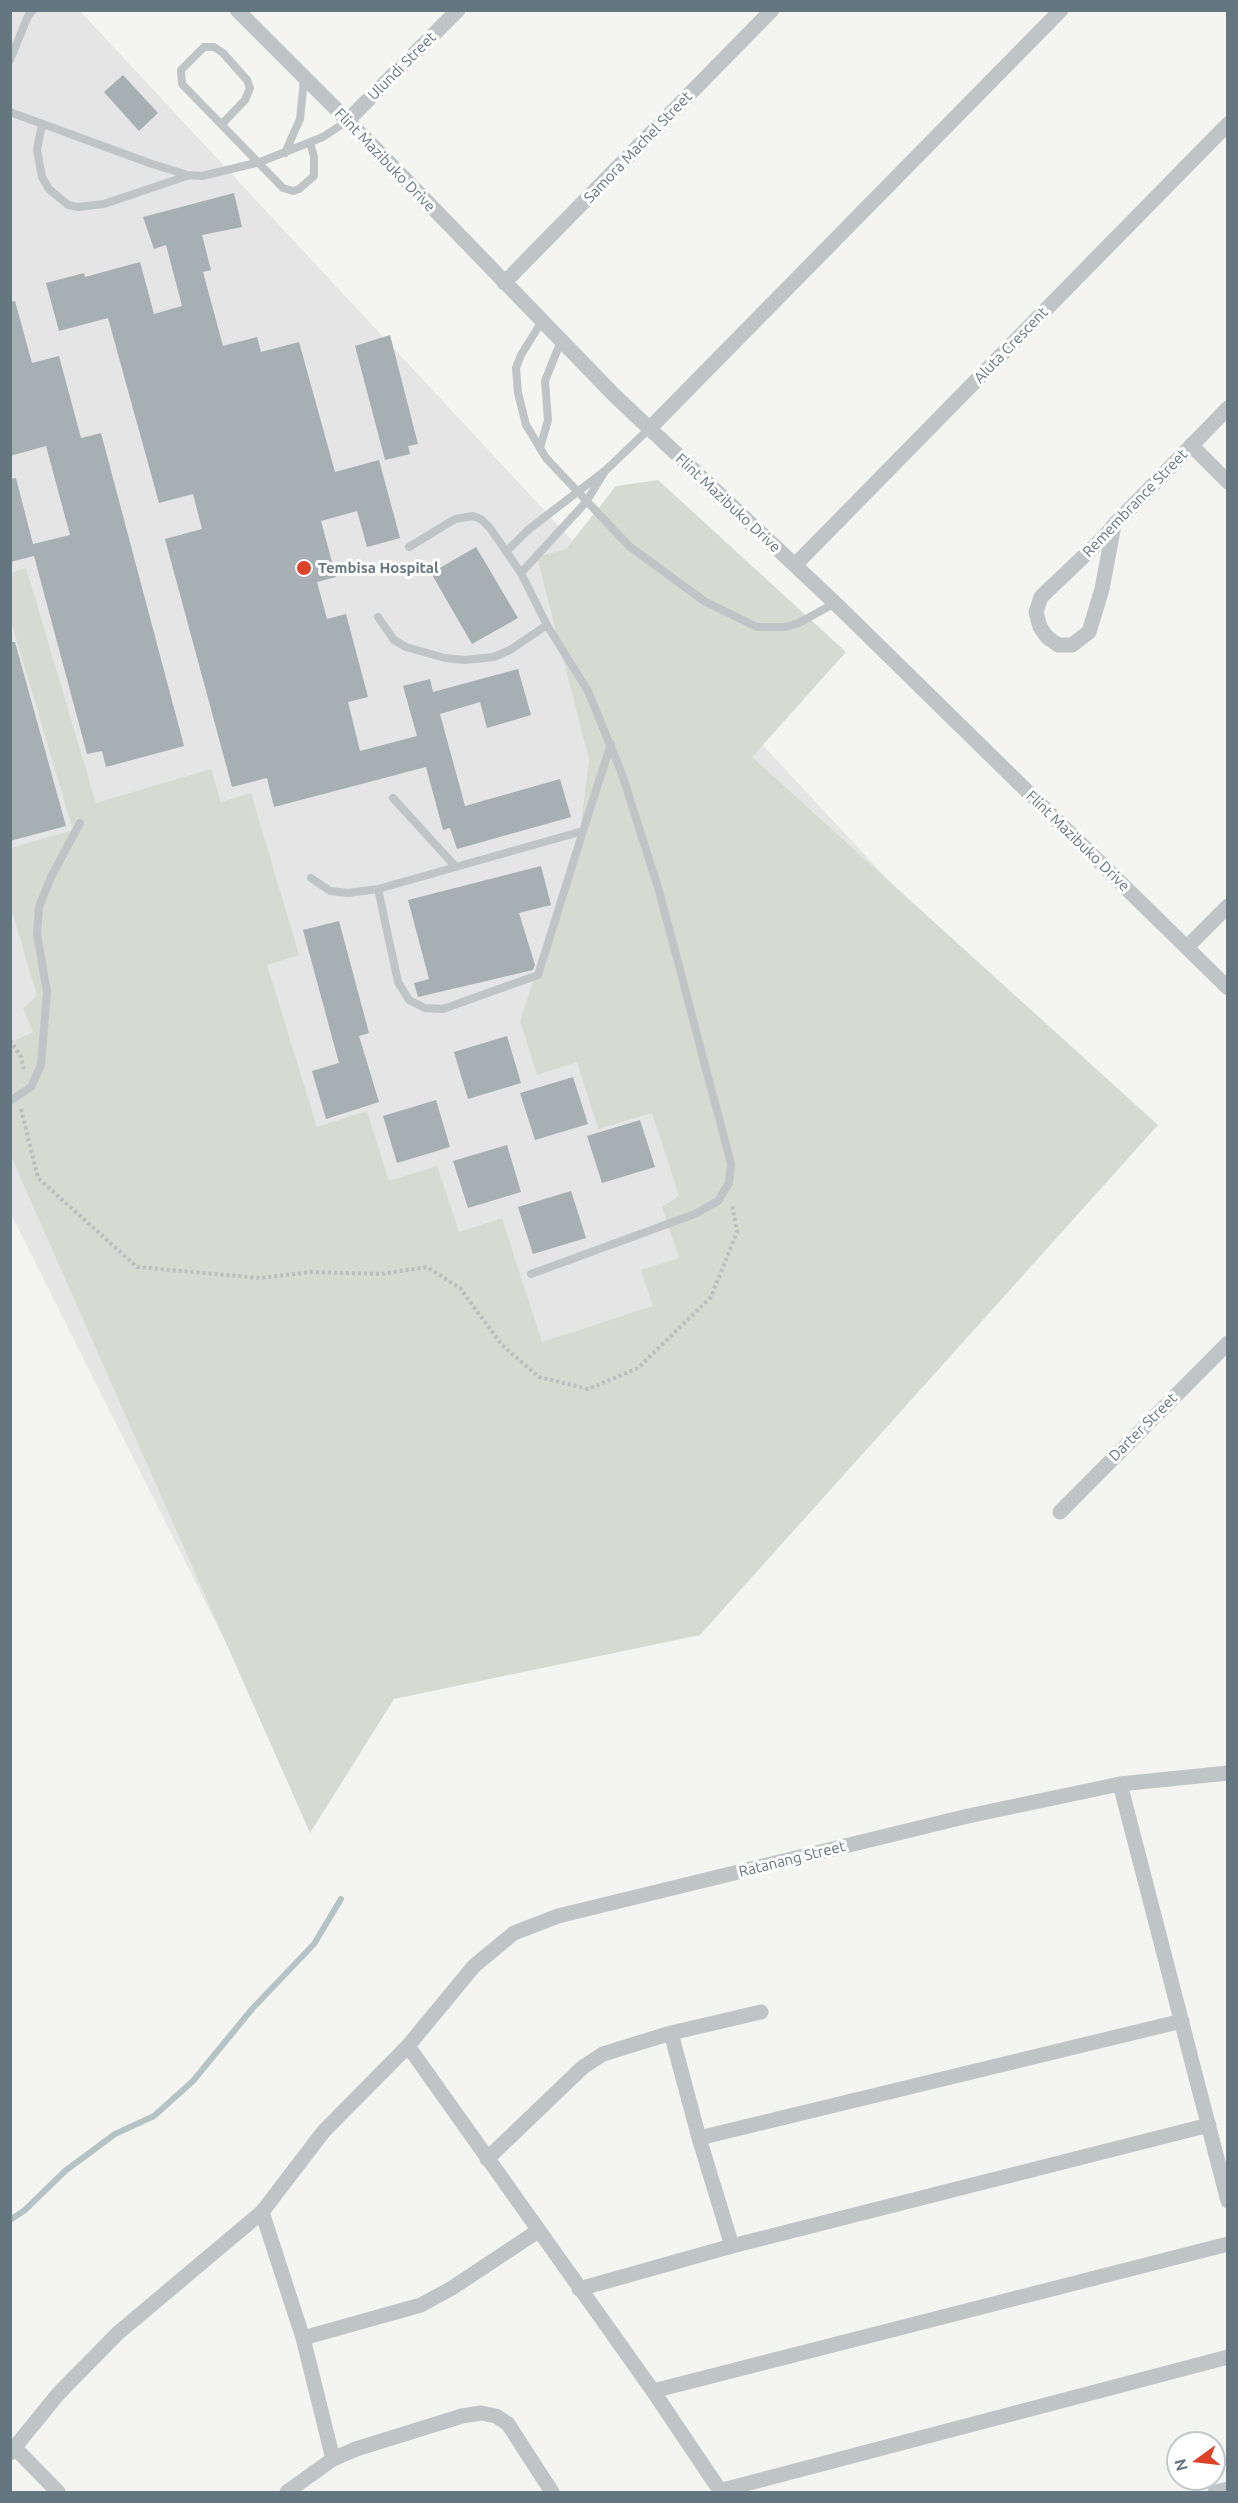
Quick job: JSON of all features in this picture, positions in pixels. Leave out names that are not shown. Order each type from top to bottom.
[{"type":"street","name":"Flint Mazibuko Drive","points":[[237,10],[649,429],[835,603],[1227,988]]},
{"type":"street","name":"Ulundi Street","points":[[347,121],[458,10]]},
{"type":"street","name":"Samora Machel Street","points":[[504,283],[772,10]]},
{"type":"street","points":[[649,429],[1061,10]]},
{"type":"street","name":"Aluta Crescent","points":[[795,565],[1227,124]]},
{"type":"street","name":"Remembrance Street","points":[[1114,525],[1102,589],[1089,632],[1072,645],[1058,645],[1040,627],[1036,612],[1041,597],[1227,408]]},
{"type":"street","points":[[1191,445],[1227,482]]},
{"type":"street","points":[[1187,947],[1227,906]]},
{"type":"street","name":"Darter Street","points":[[1060,1512],[1227,1343]]},
{"type":"street","name":"Ratanang Street","points":[[13,2451],[59,2393],[118,2333],[262,2212],[324,2131],[408,2046],[474,1966],[514,1933],[537,1923],[968,1816],[1120,1784],[1227,1773]]},
{"type":"street","points":[[1120,1784],[1227,2201]]},
{"type":"street","points":[[487,2159],[593,2060],[603,2054],[629,2044],[761,2012]]},
{"type":"street","points":[[699,2138],[1182,2021]]},
{"type":"street","points":[[671,2033],[699,2138],[732,2246]]},
{"type":"street","points":[[408,2046],[653,2391],[720,2492],[1227,2357]]},
{"type":"street","points":[[579,2289],[732,2246],[1209,2125]]},
{"type":"street","points":[[262,2212],[303,2338],[333,2459]]},
{"type":"street","points":[[303,2338],[421,2306],[538,2231]]},
{"type":"street","points":[[653,2391],[1227,2244]]},
{"type":"street","points":[[287,2493],[333,2459],[462,2416],[481,2413],[496,2416],[508,2424],[552,2493]]},
{"type":"street","points":[[13,2451],[58,2493]]},
{"type":"street","points":[[1215,2493],[1227,2489]]},
{"type":"lane","points":[[10,60],[27,12]]},
{"type":"lane","points":[[222,124],[245,100],[250,88],[247,80],[223,53],[214,46],[204,47],[188,60],[181,70],[180,78],[186,90],[260,162],[283,188],[299,189],[314,176],[314,157],[310,142]]},
{"type":"lane","points":[[285,153],[300,119],[304,76]]},
{"type":"lane","points":[[10,112],[188,175]]},
{"type":"lane","points":[[42,124],[37,150],[42,177],[49,189],[68,205],[78,207],[104,204],[188,175],[218,174],[260,162],[334,131],[347,121]]},
{"type":"lane","points":[[542,321],[521,355],[516,380],[524,418],[540,448],[586,502],[629,546],[704,601],[757,627],[785,627],[799,623],[835,603]]},
{"type":"lane","points":[[540,448],[548,420],[545,381],[561,341]]},
{"type":"lane","points":[[506,552],[577,490],[606,470],[649,429]]},
{"type":"lane","points":[[521,573],[586,502],[606,470]]},
{"type":"lane","points":[[410,547],[454,519],[473,516],[481,519],[490,528],[521,573],[547,625],[588,691],[611,744],[660,894],[731,1164],[729,1183],[718,1201],[695,1214],[531,1274]]},
{"type":"lane","points":[[378,617],[394,640],[406,647],[445,658],[465,660],[494,657],[510,650],[547,625]]},
{"type":"lane","points":[[378,888],[398,982],[409,1000],[425,1008],[443,1009],[538,975],[611,744]]},
{"type":"lane","points":[[393,798],[455,866]]},
{"type":"lane","points":[[10,1101],[19,1097],[36,1079],[44,1040],[47,992],[37,934],[39,907],[51,877],[80,823]]},
{"type":"lane","points":[[312,878],[330,891],[348,893],[378,888],[583,831]]},
{"type":"path","points":[[10,1040],[21,1057],[26,1078],[19,1097],[38,1178],[137,1267],[260,1278],[311,1272],[381,1274],[427,1267],[460,1288],[502,1345],[539,1377],[588,1389],[638,1368],[711,1297],[737,1232],[729,1183]]},
{"type":"shaded area","name":"Tembisa Hospital","points":[[11,11],[80,11],[1116,1125],[252,1695],[11,1214]]},
{"type":"shaded area","points":[[658,480],[846,652],[752,757],[1158,1125],[700,1635],[394,1699],[310,1833],[11,1156],[10,1043],[33,1032],[23,1008],[37,996],[11,907],[11,848],[73,830],[11,621],[11,573],[26,568],[96,803],[211,769],[221,802],[251,793],[299,955],[267,965],[317,1127],[367,1111],[389,1181],[437,1166],[459,1232],[502,1218],[542,1342],[653,1306],[641,1270],[679,1258],[662,1207],[679,1196],[652,1113],[598,1129],[577,1062],[537,1075],[520,1021],[578,851],[589,759],[537,557],[566,549],[616,486]]},
{"type":"building","points":[[123,75],[158,113],[139,131],[104,92]]},
{"type":"building","points":[[234,193],[242,227],[202,235],[211,270],[203,272],[223,346],[257,337],[261,352],[299,342],[335,472],[379,460],[400,538],[367,547],[357,511],[321,521],[336,577],[317,582],[327,619],[346,614],[368,697],[348,702],[360,751],[417,736],[403,686],[430,679],[433,692],[518,669],[531,715],[487,728],[480,702],[440,714],[465,806],[560,779],[571,817],[457,849],[450,828],[443,830],[426,767],[274,807],[267,778],[232,787],[165,539],[202,529],[193,494],[159,503],[108,318],[59,331],[46,283],[84,273],[85,277],[140,262],[154,314],[182,306],[166,245],[154,249],[143,217]]},
{"type":"building","points":[[15,301],[32,363],[59,356],[81,438],[101,433],[184,746],[106,767],[102,751],[87,754],[34,556],[10,562],[10,479],[16,478],[33,544],[70,535],[46,446],[10,456],[10,302]]},
{"type":"building","points":[[390,335],[418,444],[408,446],[410,454],[385,460],[355,346]]},
{"type":"building","points":[[476,547],[518,618],[472,644],[431,573]]},
{"type":"building","points":[[10,642],[15,642],[66,826],[10,841]]},
{"type":"building","points":[[541,866],[551,905],[519,913],[535,965],[533,970],[418,997],[414,983],[429,979],[408,900]]},
{"type":"building","points":[[339,921],[369,1033],[359,1036],[379,1102],[326,1119],[312,1071],[339,1063],[303,930]]},
{"type":"building","points":[[507,1036],[521,1083],[468,1099],[454,1052]]},
{"type":"building","points":[[573,1077],[588,1124],[535,1140],[520,1093]]},
{"type":"building","points":[[436,1100],[450,1147],[397,1163],[383,1116]]},
{"type":"building","points":[[640,1120],[655,1167],[602,1183],[587,1136]]},
{"type":"building","points":[[507,1145],[521,1192],[468,1208],[453,1161]]},
{"type":"building","points":[[571,1191],[586,1238],[533,1254],[518,1207]]},
{"type":"waterway","points":[[10,2220],[25,2210],[65,2171],[115,2134],[154,2116],[193,2081],[252,2009],[314,1944],[341,1899]]},
{"type":"place","name":"Tembisa Hospital","points":[[304,568]]}]
